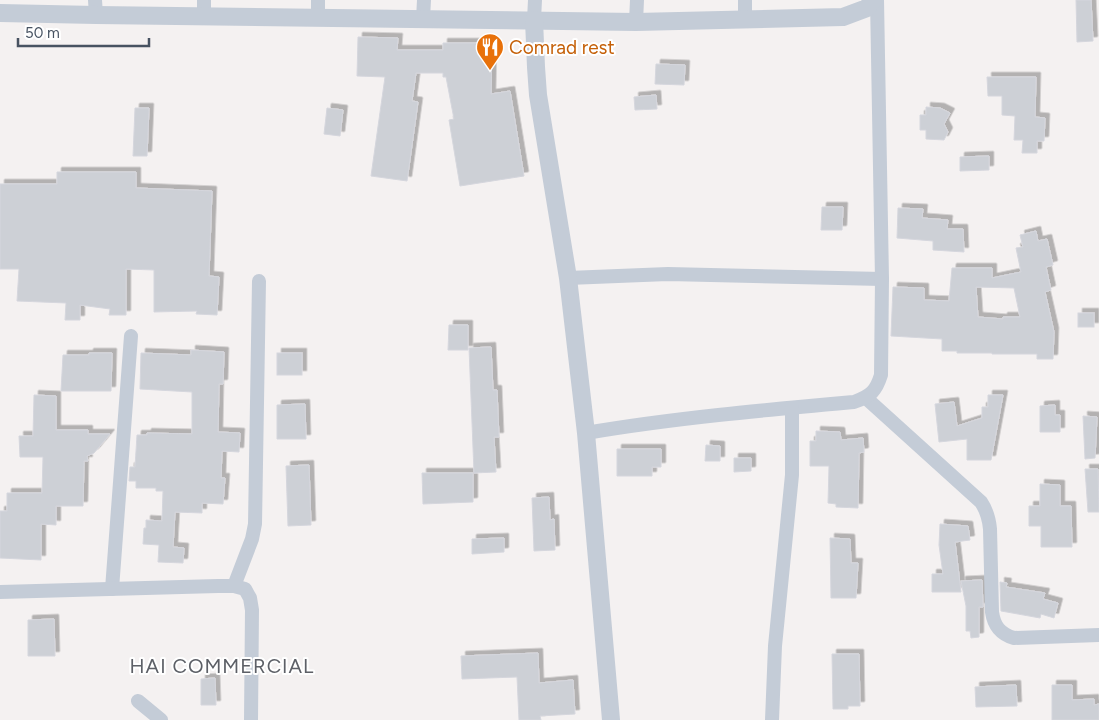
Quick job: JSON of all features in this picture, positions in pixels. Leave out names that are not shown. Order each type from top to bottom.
[{"type":"street","points":[[424,0],[424,19]]},
{"type":"street","points":[[535,0],[534,20],[538,95],[568,278],[586,433],[611,720]]},
{"type":"street","points":[[636,22],[637,0]]},
{"type":"street","points":[[745,0],[745,19]]},
{"type":"street","points":[[0,12],[95,8],[318,9],[424,19],[636,22],[843,17],[867,8],[873,0]]},
{"type":"street","points":[[586,433],[641,424],[854,402],[866,398],[877,388],[881,375],[882,279],[877,0]]},
{"type":"street","points":[[568,278],[668,274],[882,279]]},
{"type":"street","points":[[234,586],[252,539],[255,524],[259,281]]},
{"type":"street","points":[[112,589],[131,336]]},
{"type":"street","points":[[866,398],[980,502],[986,510],[990,529],[993,621],[1000,631],[1006,636],[1014,638],[1099,635]]},
{"type":"street","points":[[772,720],[776,646],[792,475],[792,408]]},
{"type":"street","points":[[0,592],[234,586],[245,590],[250,598],[252,610],[250,720]]},
{"type":"street","points":[[138,701],[161,720]]},
{"type":"building","points":[[1076,0],[1091,0],[1093,41],[1077,42]]},
{"type":"building","points":[[358,37],[398,38],[397,50],[443,50],[443,43],[492,43],[491,94],[510,91],[524,176],[460,186],[449,120],[454,119],[446,77],[443,77],[443,73],[416,73],[412,101],[418,102],[407,181],[371,176],[385,77],[357,76]]},
{"type":"building","points":[[656,64],[685,65],[684,85],[655,84]]},
{"type":"building","points":[[987,77],[1036,77],[1035,117],[1045,118],[1044,141],[1037,141],[1037,153],[1022,153],[1023,140],[1014,140],[1015,116],[1002,115],[1002,96],[988,96]]},
{"type":"building","points":[[656,95],[657,109],[635,110],[634,97]]},
{"type":"building","points":[[926,107],[940,108],[950,113],[944,124],[948,132],[944,140],[926,139],[926,130],[920,130],[920,115],[926,115]]},
{"type":"building","points":[[135,108],[149,108],[147,156],[133,156]]},
{"type":"building","points":[[327,108],[343,110],[340,136],[324,134]]},
{"type":"building","points":[[989,156],[989,170],[960,171],[960,157]]},
{"type":"building","points":[[57,172],[136,172],[136,188],[212,191],[209,276],[219,277],[217,315],[196,314],[197,311],[154,312],[154,270],[126,269],[126,315],[109,315],[110,309],[80,305],[80,320],[65,320],[66,303],[17,301],[19,269],[0,269],[0,184],[57,184]]},
{"type":"building","points":[[822,207],[843,207],[842,230],[821,230]]},
{"type":"building","points":[[898,208],[923,209],[922,218],[948,220],[947,229],[963,229],[964,252],[933,250],[933,241],[897,238]]},
{"type":"building","points":[[1036,231],[1038,241],[1047,239],[1053,265],[1046,267],[1051,290],[1045,292],[1054,332],[1053,359],[1037,359],[1037,354],[957,353],[957,351],[942,351],[942,339],[891,336],[893,287],[924,288],[924,300],[949,301],[952,268],[992,268],[992,278],[1021,272],[1016,248],[1023,247],[1020,235]],"holes":[[[976,287],[1014,288],[1020,317],[1003,317],[1003,319],[978,317]]]},
{"type":"building","points":[[1078,313],[1094,313],[1094,327],[1078,327]]},
{"type":"building","points":[[449,325],[468,325],[468,350],[448,350]]},
{"type":"building","points":[[491,347],[493,390],[497,390],[499,437],[494,437],[496,472],[474,473],[469,348]]},
{"type":"building","points":[[191,350],[224,352],[223,384],[219,384],[218,432],[240,433],[239,452],[222,451],[221,478],[225,478],[223,504],[202,503],[202,513],[175,512],[173,547],[184,548],[183,563],[158,562],[159,545],[143,544],[144,528],[146,528],[146,520],[162,521],[163,491],[156,491],[156,488],[136,488],[136,481],[129,481],[130,467],[135,467],[137,435],[147,435],[147,433],[192,434],[192,392],[140,389],[141,353],[191,355]]},
{"type":"building","points":[[89,353],[112,353],[111,391],[61,391],[63,355],[89,355]]},
{"type":"building","points":[[277,353],[302,353],[302,375],[277,375]]},
{"type":"building","points":[[34,395],[56,396],[56,430],[88,430],[88,434],[110,434],[94,453],[87,456],[88,461],[84,461],[83,506],[56,506],[56,525],[41,524],[41,560],[0,558],[0,511],[7,511],[7,493],[42,493],[43,457],[20,457],[19,436],[33,436]]},
{"type":"building","points":[[988,395],[1003,395],[991,460],[967,460],[967,439],[939,442],[935,404],[954,402],[957,426],[982,418],[982,407],[988,407]]},
{"type":"building","points":[[305,404],[306,439],[277,439],[277,405]]},
{"type":"building","points":[[1055,405],[1055,415],[1060,415],[1060,432],[1040,432],[1040,406]]},
{"type":"building","points":[[1083,416],[1097,417],[1095,458],[1085,459]]},
{"type":"building","points":[[816,431],[840,432],[841,440],[863,438],[864,452],[859,453],[858,508],[836,507],[836,504],[828,503],[829,466],[810,466],[810,441],[816,441]]},
{"type":"building","points":[[706,445],[720,446],[720,461],[705,461]]},
{"type":"building","points":[[617,449],[661,449],[661,467],[652,467],[652,476],[617,476]]},
{"type":"building","points":[[734,458],[751,458],[751,471],[734,472]]},
{"type":"building","points":[[309,465],[311,525],[288,526],[286,466]]},
{"type":"building","points":[[1085,469],[1098,469],[1099,512],[1088,512]]},
{"type":"building","points":[[422,473],[473,473],[473,502],[423,504]]},
{"type":"building","points":[[1040,484],[1060,485],[1060,506],[1071,506],[1072,547],[1041,547],[1041,526],[1029,526],[1029,506],[1040,506]]},
{"type":"building","points":[[549,497],[550,520],[554,519],[555,550],[534,551],[532,498]]},
{"type":"building","points":[[940,524],[968,526],[970,540],[955,542],[961,592],[932,592],[932,574],[943,574],[939,545]]},
{"type":"building","points":[[504,538],[504,552],[472,554],[472,539]]},
{"type":"building","points":[[830,538],[850,539],[851,563],[858,563],[856,598],[831,598]]},
{"type":"building","points":[[982,580],[983,607],[979,607],[979,637],[971,638],[970,631],[966,631],[966,606],[961,581]]},
{"type":"building","points":[[1000,582],[1007,583],[1006,587],[1045,593],[1043,599],[1058,603],[1054,618],[1041,614],[1040,618],[1001,611]]},
{"type":"building","points":[[54,619],[55,656],[28,656],[28,620]]},
{"type":"building","points":[[538,653],[539,683],[573,680],[575,714],[540,716],[541,720],[519,720],[517,677],[462,679],[461,656]]},
{"type":"building","points":[[832,654],[859,654],[860,706],[848,706],[848,709],[833,709]]},
{"type":"building","points":[[215,678],[216,705],[201,705],[201,679]]},
{"type":"building","points":[[1016,685],[1017,706],[976,707],[975,687]]},
{"type":"building","points":[[1052,685],[1072,685],[1072,700],[1094,699],[1094,705],[1099,704],[1099,720],[1052,720]]},
{"type":"place","name":"Comrad rest","points":[[490,71]]},
{"type":"district","name":"HAI COMMERCIAL","points":[[222,666]]}]
